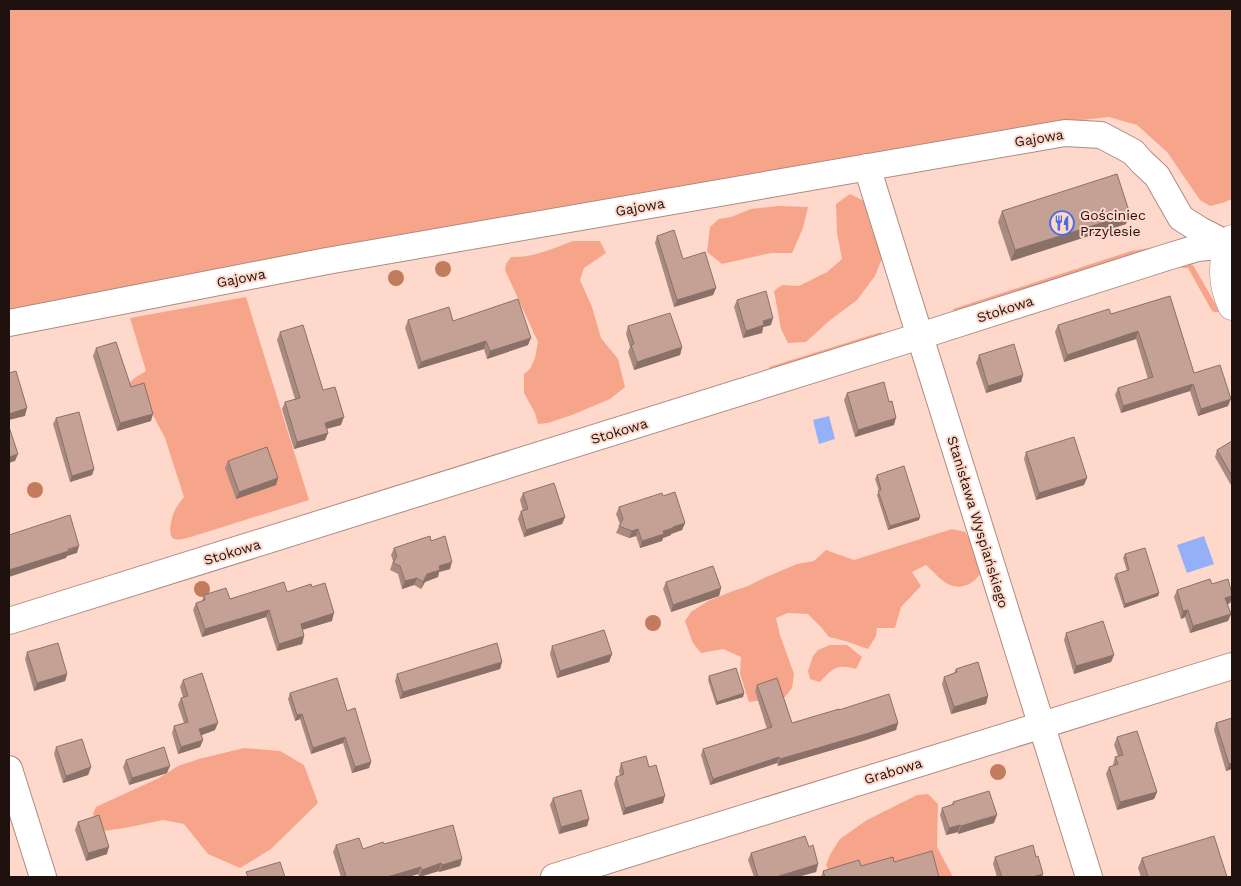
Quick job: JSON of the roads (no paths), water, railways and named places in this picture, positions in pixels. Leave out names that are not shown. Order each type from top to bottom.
[{"type":"street","name":"Gajowa","points":[[9,323],[327,262],[1065,133],[1101,135],[1134,152],[1157,176],[1181,218],[1200,230],[1231,242]]},
{"type":"street","name":"Stanisława Wyspiańskiego","points":[[867,168],[1089,877]]},
{"type":"street","points":[[1231,242],[1225,260],[1224,273],[1226,293],[1232,306]]},
{"type":"street","name":"Stokowa","points":[[9,621],[1164,258],[1197,248],[1231,242]]},
{"type":"street","name":"Grabowa","points":[[554,877],[1232,666]]},
{"type":"street","points":[[9,769],[43,877]]},
{"type":"water","points":[[829,416],[835,439],[819,444],[813,420]]},
{"type":"water","points":[[1204,536],[1214,564],[1187,573],[1177,545]]},
{"type":"place","name":"Gościniec Przylesie","points":[[1062,223]]}]
